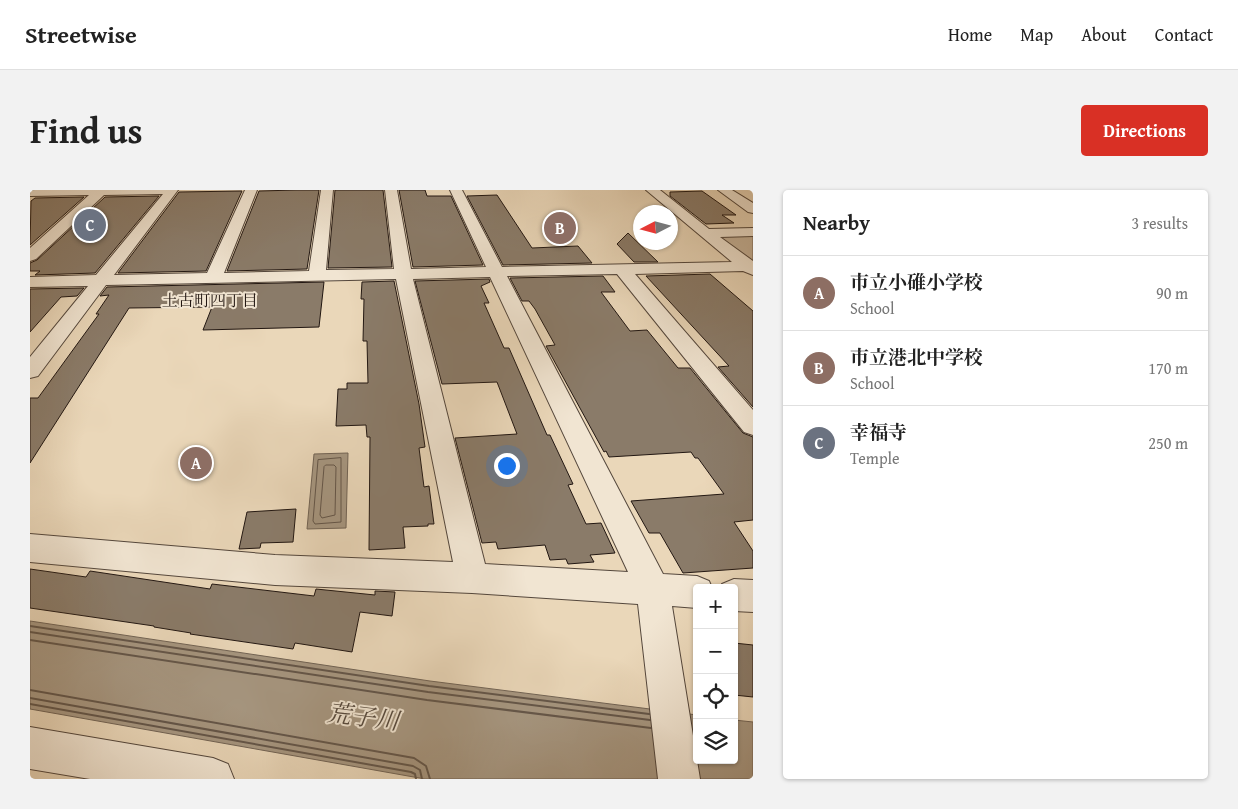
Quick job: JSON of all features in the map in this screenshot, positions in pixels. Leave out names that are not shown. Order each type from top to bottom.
[{"type":"street","points":[[32,192],[167,190]]},
{"type":"street","points":[[30,371],[172,190]]},
{"type":"street","points":[[214,277],[250,190]]},
{"type":"street","points":[[317,275],[327,190]]},
{"type":"street","points":[[391,190],[403,273],[472,578]]},
{"type":"street","points":[[456,190],[653,589],[679,779]]},
{"type":"street","points":[[652,190],[751,268]]},
{"type":"street","points":[[724,190],[753,209]]},
{"type":"street","points":[[30,256],[101,191]]},
{"type":"street","points":[[705,233],[753,232]]},
{"type":"street","points":[[30,282],[621,268],[751,268]]},
{"type":"street","points":[[621,268],[753,426]]},
{"type":"street","points":[[30,548],[275,570],[472,578],[693,592]]},
{"type":"street","points":[[738,595],[753,596]]},
{"type":"street","points":[[30,748],[213,779]]},
{"type":"shaded area","points":[[753,233],[753,261],[716,236]]},
{"type":"water","points":[[348,453],[346,528],[307,529],[314,454]]},
{"type":"water","name":"荒子川","points":[[30,621],[430,681],[693,714],[693,764],[738,764],[738,720],[753,722],[753,779],[425,779],[30,709]]},
{"type":"building","points":[[319,190],[307,269],[227,271],[259,191]]},
{"type":"building","points":[[335,190],[383,190],[392,267],[328,268]]},
{"type":"building","points":[[399,190],[425,190],[427,196],[451,196],[483,265],[413,267]]},
{"type":"building","points":[[242,191],[206,271],[118,273],[179,192]]},
{"type":"building","points":[[702,191],[736,215],[722,215],[734,223],[706,224],[670,196],[670,192]]},
{"type":"building","points":[[497,195],[532,248],[578,246],[592,263],[503,265],[467,196]]},
{"type":"building","points":[[159,196],[95,273],[35,275],[40,271],[30,271],[30,263],[37,260],[105,197]]},
{"type":"building","points":[[84,197],[30,245],[31,201],[35,198]]},
{"type":"building","points":[[628,233],[633,238],[633,250],[646,250],[658,262],[634,262],[617,244]]},
{"type":"building","points":[[710,274],[753,311],[753,407],[718,367],[729,366],[646,276]]},
{"type":"building","points":[[603,276],[615,292],[601,292],[630,331],[647,330],[678,368],[690,368],[743,433],[753,437],[753,520],[734,522],[753,551],[753,568],[683,573],[660,533],[649,533],[631,501],[724,494],[698,458],[695,458],[691,452],[609,457],[606,451],[604,452],[546,346],[555,345],[535,309],[529,301],[522,301],[510,278]]},
{"type":"building","points":[[489,279],[490,282],[481,286],[489,303],[484,303],[504,348],[509,348],[547,435],[550,435],[573,484],[568,485],[586,524],[601,523],[615,553],[590,555],[594,562],[568,564],[566,559],[550,560],[545,545],[498,549],[496,542],[482,543],[455,438],[517,434],[497,382],[442,384],[415,281]]},
{"type":"building","points":[[394,281],[419,404],[425,447],[419,448],[424,487],[429,486],[434,524],[403,527],[405,548],[369,550],[370,437],[367,437],[366,425],[336,426],[338,389],[347,389],[347,383],[368,383],[367,341],[363,341],[364,299],[361,299],[362,282]]},
{"type":"building","points":[[324,282],[319,327],[203,330],[212,307],[129,308],[30,463],[30,398],[38,398],[99,314],[96,314],[109,295],[100,296],[107,287]]},
{"type":"building","points":[[84,288],[77,296],[61,297],[30,332],[30,289]]},
{"type":"building","points":[[296,509],[293,542],[261,543],[260,548],[239,549],[247,512]]},
{"type":"building","points":[[30,569],[86,577],[90,571],[210,589],[212,584],[314,596],[316,589],[375,595],[375,591],[395,592],[392,616],[360,612],[352,652],[295,643],[293,649],[30,608]]},
{"type":"building","points":[[738,643],[753,645],[753,697],[738,695]]},
{"type":"place","name":"幸福寺","points":[[90,225]]},
{"type":"place","name":"市立港北中学校","points":[[560,228]]},
{"type":"place","name":"市立小碓小学校","points":[[196,463]]},
{"type":"district","name":"土古町四丁目","points":[[210,300]]}]
